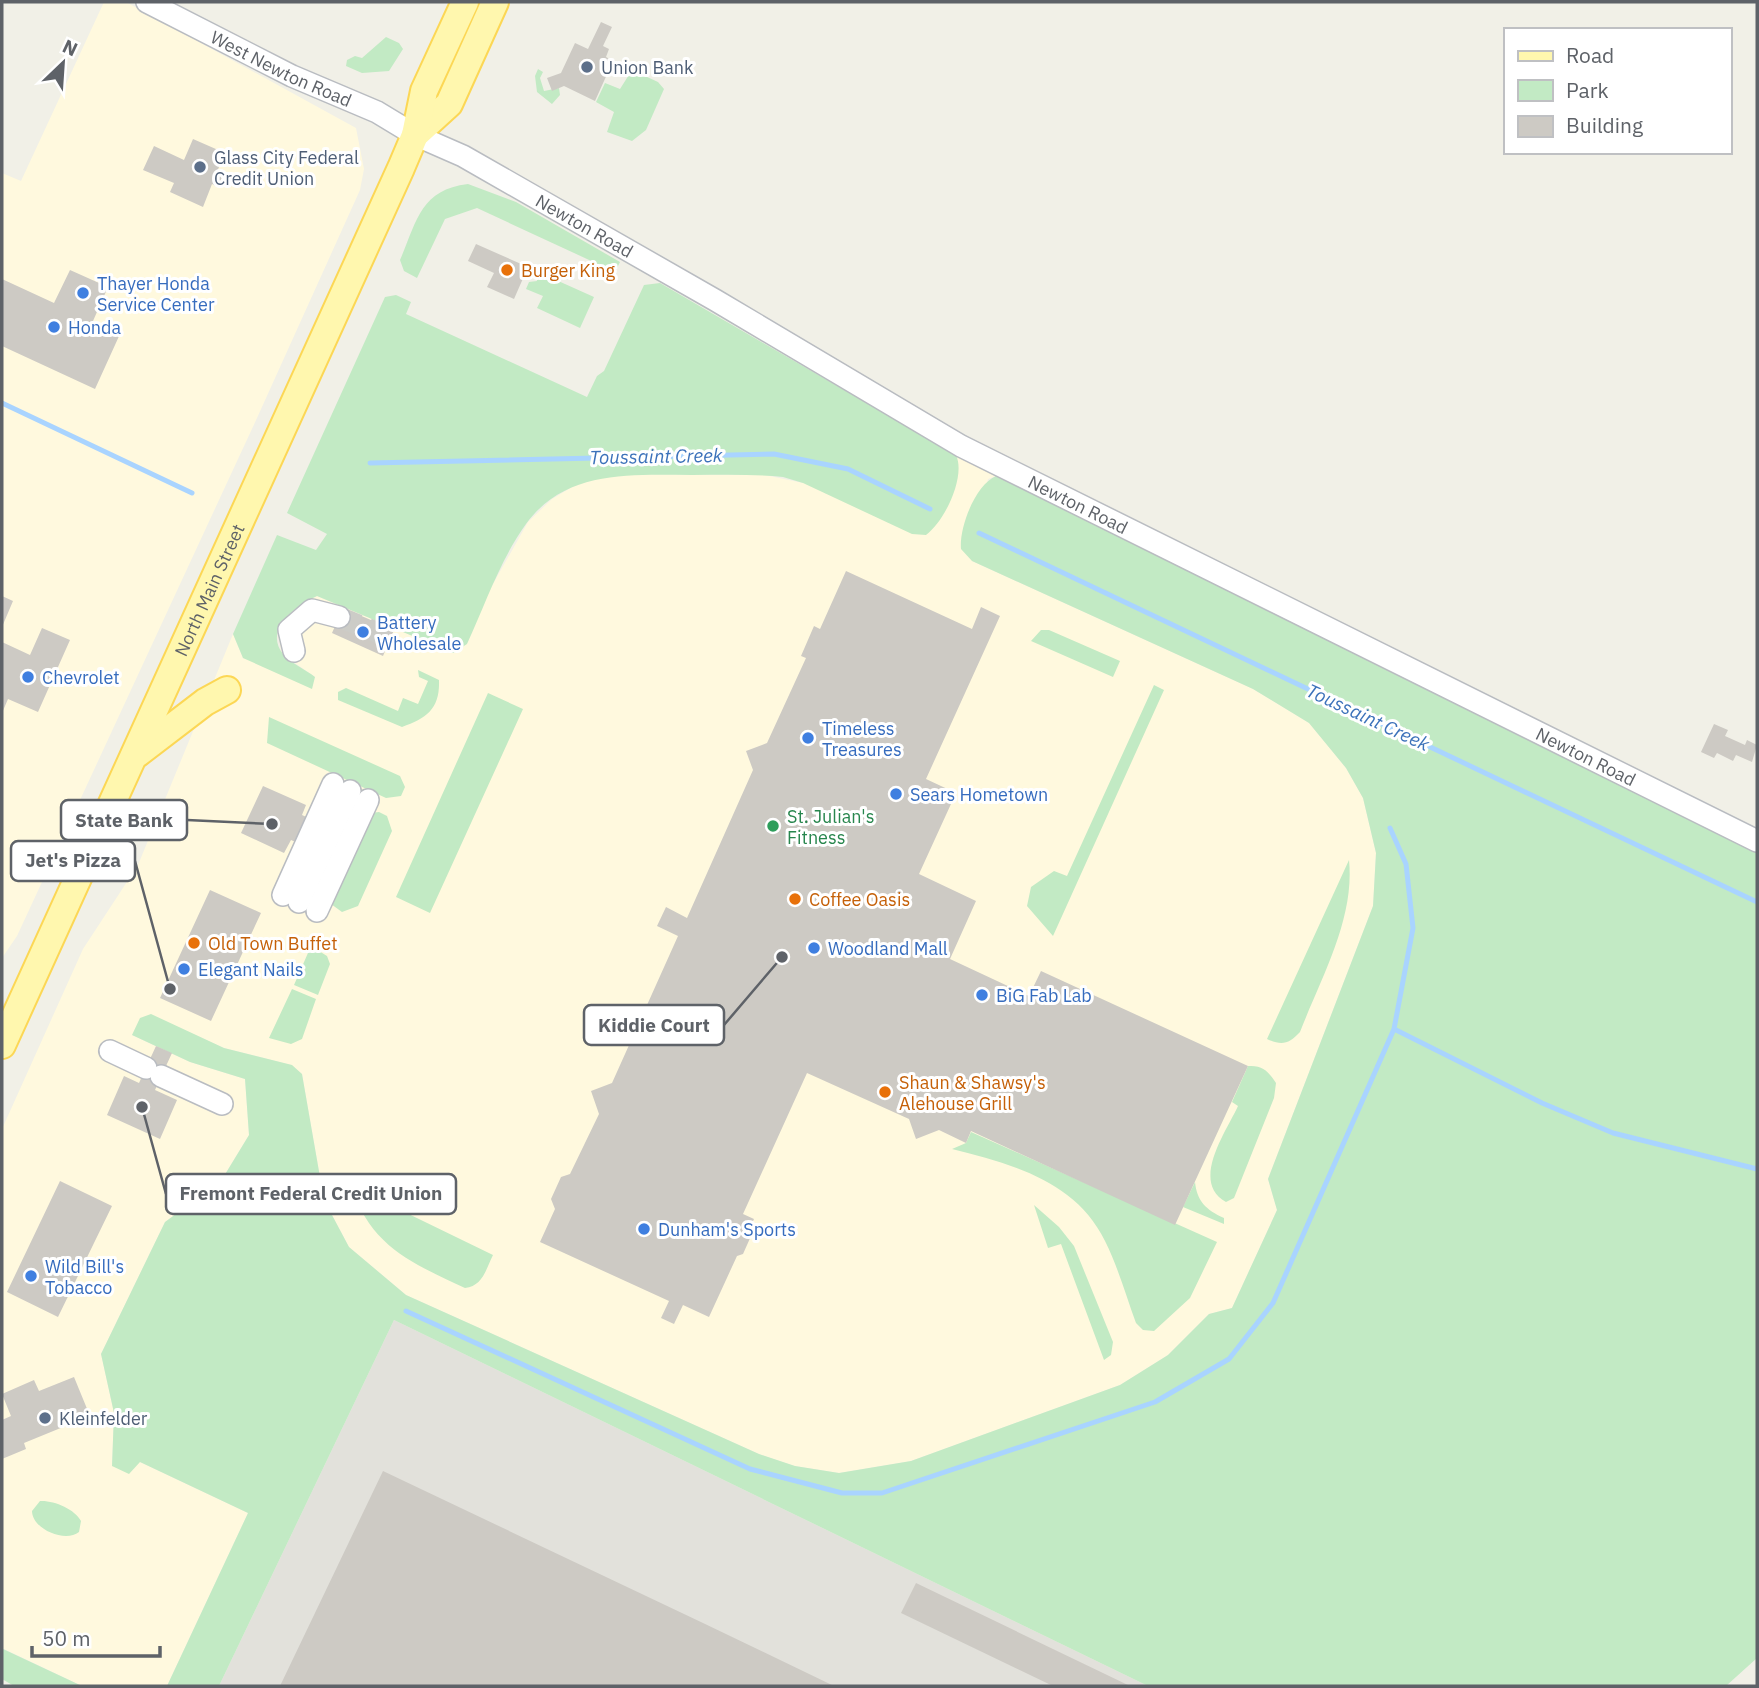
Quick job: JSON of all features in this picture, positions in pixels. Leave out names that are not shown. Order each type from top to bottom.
[{"type":"main road","points":[[415,135],[424,91],[465,2]]},
{"type":"main road","points":[[415,135],[449,104],[495,2]]},
{"type":"main road","name":"North Main Street","points":[[2,1045],[8,1012],[133,757],[415,135]]},
{"type":"main road","points":[[133,757],[205,702],[227,690]]},
{"type":"street","name":"West Newton Road","points":[[148,2],[292,76],[377,112],[415,135]]},
{"type":"street","name":"Newton Road","points":[[415,135],[524,190],[961,446],[1757,841]]},
{"type":"street","points":[[295,651],[289,631],[312,610],[339,617]]},
{"type":"street","points":[[350,792],[300,903],[350,792]]},
{"type":"street","points":[[110,1051],[222,1104]]},
{"type":"shaded area","points":[[104,2],[126,2],[356,128],[364,169],[360,190],[257,418],[17,936],[2,958],[2,173],[21,181]]},
{"type":"shaded area","name":"Woodland Mall","points":[[956,455],[996,476],[988,479],[972,561],[1253,689],[1309,723],[1346,768],[1363,798],[1376,853],[1373,906],[1268,1179],[1277,1210],[1232,1308],[1209,1314],[1168,1355],[1120,1385],[911,1461],[839,1473],[795,1466],[759,1454],[406,1295],[349,1247],[324,1200],[302,1074],[291,1065],[224,1048],[151,1015],[132,1035],[190,1062],[245,1079],[249,1135],[221,1181],[165,1222],[101,1354],[114,1413],[112,1466],[140,1462],[248,1513],[167,1686],[82,1686],[4,1649],[2,1652],[2,1129],[83,949],[138,865],[233,634],[243,658],[315,677],[282,654],[278,635],[285,617],[297,606],[317,596],[454,653],[528,522],[552,499],[579,483],[614,474],[765,475],[803,483]]},
{"type":"shaded area","points":[[394,1320],[1148,1686],[219,1686]]},
{"type":"green space","points":[[386,37],[399,43],[403,49],[389,71],[362,73],[346,66],[347,60],[355,56],[362,58]]},
{"type":"green space","points":[[538,69],[543,72],[540,78],[544,91],[559,88],[560,95],[552,104],[537,92],[535,76]]},
{"type":"green space","points":[[632,70],[658,82],[664,89],[646,130],[632,141],[607,132],[614,112],[596,102],[605,83],[620,89]]},
{"type":"green space","points":[[468,184],[516,202],[620,262],[615,272],[477,208],[445,219],[417,278],[404,271],[400,260],[422,210],[440,193]]},
{"type":"green space","points":[[536,271],[594,297],[580,328],[537,308],[543,296],[526,289],[529,282],[537,281]]},
{"type":"green space","points":[[660,283],[956,455],[956,486],[940,520],[926,535],[912,534],[803,483],[783,477],[646,475],[602,479],[580,484],[560,493],[542,506],[526,524],[501,568],[467,644],[453,653],[317,596],[300,605],[285,619],[277,636],[283,654],[315,677],[312,689],[243,658],[233,634],[277,535],[316,550],[327,534],[287,513],[385,297],[396,295],[411,302],[406,314],[587,397],[597,376],[604,371],[644,285]]},
{"type":"green space","points":[[996,476],[1757,846],[1757,1658],[1726,1686],[1148,1686],[394,1320],[219,1686],[167,1686],[248,1513],[140,1462],[129,1474],[112,1466],[114,1413],[101,1354],[165,1222],[221,1181],[249,1135],[245,1079],[190,1062],[132,1035],[140,1018],[151,1014],[224,1048],[292,1065],[302,1074],[324,1200],[349,1247],[406,1295],[759,1454],[795,1466],[839,1473],[911,1461],[1120,1385],[1168,1355],[1209,1314],[1232,1308],[1277,1210],[1268,1179],[1373,906],[1376,853],[1363,798],[1346,768],[1309,723],[1253,689],[972,561],[961,549],[966,519],[981,488]]},
{"type":"green space","points":[[1041,630],[1049,630],[1120,661],[1113,677],[1031,641]]},
{"type":"green space","points":[[418,670],[439,680],[437,698],[425,716],[402,727],[338,700],[338,692],[346,688],[398,711],[403,698],[418,704],[428,681],[419,677]]},
{"type":"green space","points":[[1154,685],[1164,690],[1053,936],[1027,906],[1031,887],[1054,871],[1067,876]]},
{"type":"green space","points":[[488,693],[523,709],[430,913],[396,897]]},
{"type":"green space","points":[[269,717],[400,776],[405,787],[401,796],[386,798],[267,743]]},
{"type":"green space","points":[[379,812],[387,816],[392,831],[358,906],[342,912],[331,904],[371,813]]},
{"type":"green space","points":[[1349,860],[1347,904],[1342,926],[1300,1032],[1285,1043],[1267,1039]]},
{"type":"green space","points":[[311,946],[327,956],[330,964],[318,995],[294,985]]},
{"type":"green space","points":[[292,989],[316,999],[302,1039],[291,1044],[269,1038]]},
{"type":"green space","points":[[1248,1066],[1261,1068],[1270,1075],[1276,1083],[1274,1098],[1234,1198],[1226,1202],[1216,1193],[1211,1182],[1211,1170],[1219,1143],[1238,1106],[1232,1102]]},
{"type":"green space","points":[[971,1132],[1217,1242],[1190,1298],[1154,1331],[1143,1330],[1136,1323],[1110,1251],[1093,1220],[1060,1189],[1040,1178],[997,1161],[952,1149],[966,1143]]},
{"type":"green space","points":[[1195,1182],[1200,1200],[1212,1212],[1224,1218],[1224,1224],[1183,1207]]},
{"type":"green space","points":[[351,1186],[493,1255],[483,1276],[476,1284],[465,1288],[411,1261],[382,1238],[370,1224],[359,1207]]},
{"type":"green space","points":[[1034,1205],[1059,1227],[1074,1246],[1113,1342],[1111,1355],[1104,1360],[1061,1244],[1048,1248]]},
{"type":"green space","points":[[40,1501],[69,1509],[81,1521],[79,1532],[66,1536],[43,1528],[33,1518],[32,1511]]},
{"type":"green space","points":[[3,1649],[82,1686],[14,1686],[2,1679]]},
{"type":"building","name":"Union Bank","points":[[601,22],[612,27],[603,46],[609,49],[606,57],[613,61],[595,101],[564,86],[552,91],[547,78],[561,73],[575,43],[588,49]]},
{"type":"building","name":"Glass City Federal Credit Union","points":[[193,139],[225,153],[216,174],[222,177],[218,187],[212,184],[203,207],[170,192],[174,183],[143,170],[154,146],[184,160]]},
{"type":"building","name":"Burger King","points":[[476,244],[528,267],[514,299],[487,287],[494,273],[468,261]]},
{"type":"building","name":"Honda","points":[[70,270],[108,287],[93,321],[120,334],[95,389],[2,346],[2,279],[54,303]]},
{"type":"building","name":"Woodland Mall","points":[[846,571],[972,629],[981,607],[1000,616],[926,779],[956,793],[919,874],[976,901],[950,959],[1029,996],[1041,971],[1248,1066],[1175,1225],[971,1131],[966,1143],[939,1130],[916,1139],[909,1119],[807,1073],[743,1214],[754,1219],[749,1230],[751,1236],[743,1254],[737,1256],[709,1317],[683,1305],[674,1324],[661,1318],[669,1301],[540,1242],[555,1209],[551,1199],[561,1177],[570,1174],[599,1114],[591,1091],[612,1083],[678,936],[657,926],[666,907],[687,918],[753,770],[746,751],[767,743],[806,658],[801,656],[814,626],[820,629]]},
{"type":"building","points":[[2,596],[13,601],[2,627]]},
{"type":"building","name":"Battery Wholesale","points":[[343,608],[394,630],[383,656],[332,633]]},
{"type":"building","name":"Chevrolet","points":[[42,628],[70,640],[38,712],[8,699],[2,713],[2,642],[30,655]]},
{"type":"building","points":[[1714,724],[1728,730],[1725,736],[1745,745],[1747,740],[1757,745],[1752,762],[1736,755],[1733,761],[1717,753],[1714,758],[1701,752]]},
{"type":"building","points":[[263,786],[306,805],[302,815],[351,837],[340,862],[291,840],[284,853],[241,833]]},
{"type":"building","points":[[210,890],[261,913],[211,1021],[160,998]]},
{"type":"building","points":[[156,1046],[172,1053],[155,1090],[177,1100],[160,1139],[107,1115],[124,1076],[139,1083]]},
{"type":"building","points":[[60,1181],[112,1206],[58,1317],[7,1292]]},
{"type":"building","name":"Kleinfelder","points":[[74,1377],[90,1416],[24,1443],[26,1449],[2,1459],[2,1420],[11,1416],[2,1394],[34,1380],[39,1391]]},
{"type":"building","points":[[383,1471],[703,1623],[834,1686],[280,1686]]},
{"type":"building","points":[[916,1583],[1130,1686],[1053,1686],[901,1613]]},
{"type":"waterway","name":"Toussaint Creek","points":[[2,403],[192,493]]},
{"type":"waterway","name":"Toussaint Creek","points":[[370,463],[774,454],[848,469],[930,509]]},
{"type":"waterway","name":"Toussaint Creek","points":[[979,533],[1757,902]]},
{"type":"waterway","points":[[406,1311],[750,1469],[842,1493],[882,1493],[1155,1402],[1229,1359],[1273,1303],[1394,1029],[1413,928],[1406,864],[1390,828]]},
{"type":"waterway","points":[[1394,1029],[1542,1103],[1613,1133],[1757,1169]]},
{"type":"tunnel","points":[[339,617],[391,638]]},
{"type":"place","name":"Union Bank","points":[[587,67]]},
{"type":"place","name":"Glass City Federal Credit Union","points":[[200,167]]},
{"type":"place","name":"Burger King","points":[[507,270]]},
{"type":"place","name":"Thayer Honda Service Center","points":[[83,293]]},
{"type":"place","name":"Honda","points":[[54,327]]},
{"type":"place","name":"Battery Wholesale","points":[[363,632]]},
{"type":"place","name":"Chevrolet","points":[[28,677]]},
{"type":"place","name":"Timeless Treasures","points":[[808,738]]},
{"type":"place","name":"Sears Hometown","points":[[896,794]]},
{"type":"place","name":"State Bank","points":[[272,824]]},
{"type":"place","name":"St. Julian's Fitness","points":[[773,826]]},
{"type":"place","name":"Coffee Oasis","points":[[795,899]]},
{"type":"place","name":"Old Town Buffet","points":[[194,943]]},
{"type":"place","name":"Woodland Mall","points":[[814,948]]},
{"type":"place","name":"Kiddie Court","points":[[782,957]]},
{"type":"place","name":"Elegant Nails","points":[[184,969]]},
{"type":"place","name":"Jet's Pizza","points":[[170,989]]},
{"type":"place","name":"BiG Fab Lab","points":[[982,995]]},
{"type":"place","name":"Shaun & Shawsy's Alehouse Grill","points":[[885,1092]]},
{"type":"place","name":"Fremont Federal Credit Union","points":[[142,1107]]},
{"type":"place","name":"Dunham's Sports","points":[[644,1229]]},
{"type":"place","name":"Wild Bill's Tobacco","points":[[31,1276]]},
{"type":"place","name":"Kleinfelder","points":[[45,1418]]}]
